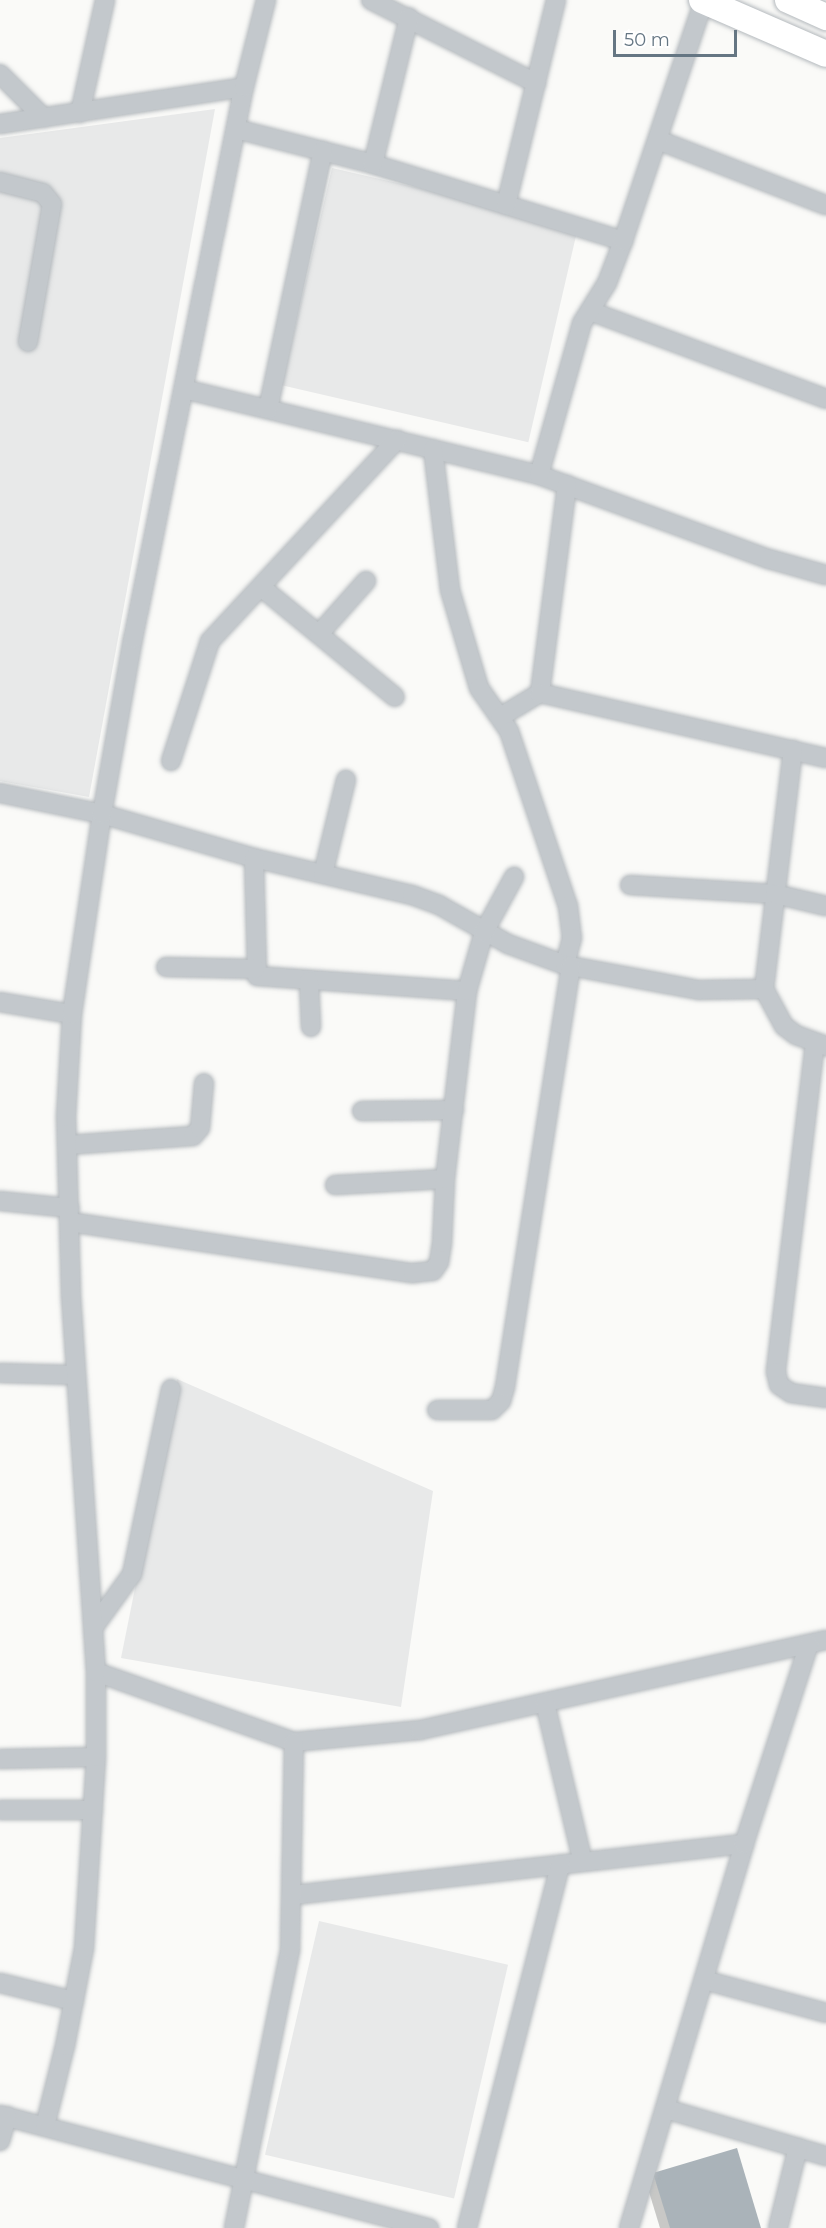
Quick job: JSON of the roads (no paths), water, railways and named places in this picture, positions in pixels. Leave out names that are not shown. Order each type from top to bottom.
[{"type":"highway","points":[[788,0],[826,17]]},
{"type":"highway","points":[[703,1],[826,54]]},
{"type":"street","points":[[80,113],[105,0]]},
{"type":"street","points":[[45,2126],[84,1948],[96,1757],[96,1672],[75,1375],[68,1145],[72,1014],[102,814],[244,87],[266,0]]},
{"type":"street","points":[[371,0],[410,17],[536,83]]},
{"type":"street","points":[[506,205],[556,0]]},
{"type":"street","points":[[539,475],[582,323],[607,283],[623,241],[703,1]]},
{"type":"street","points":[[373,164],[410,17]]},
{"type":"street","points":[[0,74],[44,118]]},
{"type":"street","points":[[0,124],[244,87]]},
{"type":"street","points":[[236,129],[373,164],[623,241]]},
{"type":"street","points":[[658,140],[826,205]]},
{"type":"street","points":[[268,409],[323,151]]},
{"type":"street","points":[[0,182],[43,193],[52,204],[28,342]]},
{"type":"street","points":[[590,310],[826,399]]},
{"type":"street","points":[[184,389],[539,475],[769,559],[826,575]]},
{"type":"street","points":[[171,761],[210,641],[397,441]]},
{"type":"street","points":[[433,450],[450,590],[478,688],[509,731],[568,906],[572,938],[505,1387],[501,1401],[492,1410],[437,1410]]},
{"type":"street","points":[[540,693],[567,486]]},
{"type":"street","points":[[319,634],[366,580]]},
{"type":"street","points":[[261,587],[395,697]]},
{"type":"street","points":[[500,717],[540,693],[826,758]]},
{"type":"street","points":[[793,750],[764,989],[784,1026],[821,1044],[776,1372],[779,1385],[791,1393],[826,1398]]},
{"type":"street","points":[[324,874],[346,780]]},
{"type":"street","points":[[0,794],[102,814],[254,858],[421,899],[484,932],[568,966],[699,990],[764,989]]},
{"type":"street","points":[[254,858],[255,969],[263,979],[467,991]]},
{"type":"street","points":[[0,1202],[413,1274],[433,1271],[439,1262],[445,1179],[467,991],[484,932],[514,876]]},
{"type":"street","points":[[630,885],[776,894],[826,906]]},
{"type":"street","points":[[166,967],[255,969]]},
{"type":"street","points":[[309,981],[311,1027]]},
{"type":"street","points":[[0,1002],[72,1014]]},
{"type":"street","points":[[68,1145],[193,1136],[200,1128],[204,1083]]},
{"type":"street","points":[[362,1111],[454,1110]]},
{"type":"street","points":[[335,1185],[445,1179]]},
{"type":"street","points":[[0,1373],[75,1375]]},
{"type":"street","points":[[93,1628],[132,1574],[171,1389]]},
{"type":"street","points":[[96,1672],[294,1742],[420,1730],[818,1642]]},
{"type":"street","points":[[630,2228],[744,1844],[818,1642]]},
{"type":"street","points":[[545,1703],[583,1862]]},
{"type":"street","points":[[234,2228],[290,1950],[294,1895],[294,1742]]},
{"type":"street","points":[[0,1759],[96,1757]]},
{"type":"street","points":[[0,1810],[93,1810]]},
{"type":"street","points":[[294,1895],[744,1844]]},
{"type":"street","points":[[467,2228],[560,1864]]},
{"type":"street","points":[[704,1980],[826,2013]]},
{"type":"street","points":[[0,1983],[74,2001]]},
{"type":"street","points":[[666,2109],[826,2156]]},
{"type":"street","points":[[0,2141],[3,2115],[429,2228]]},
{"type":"street","points":[[778,2228],[798,2147]]}]
